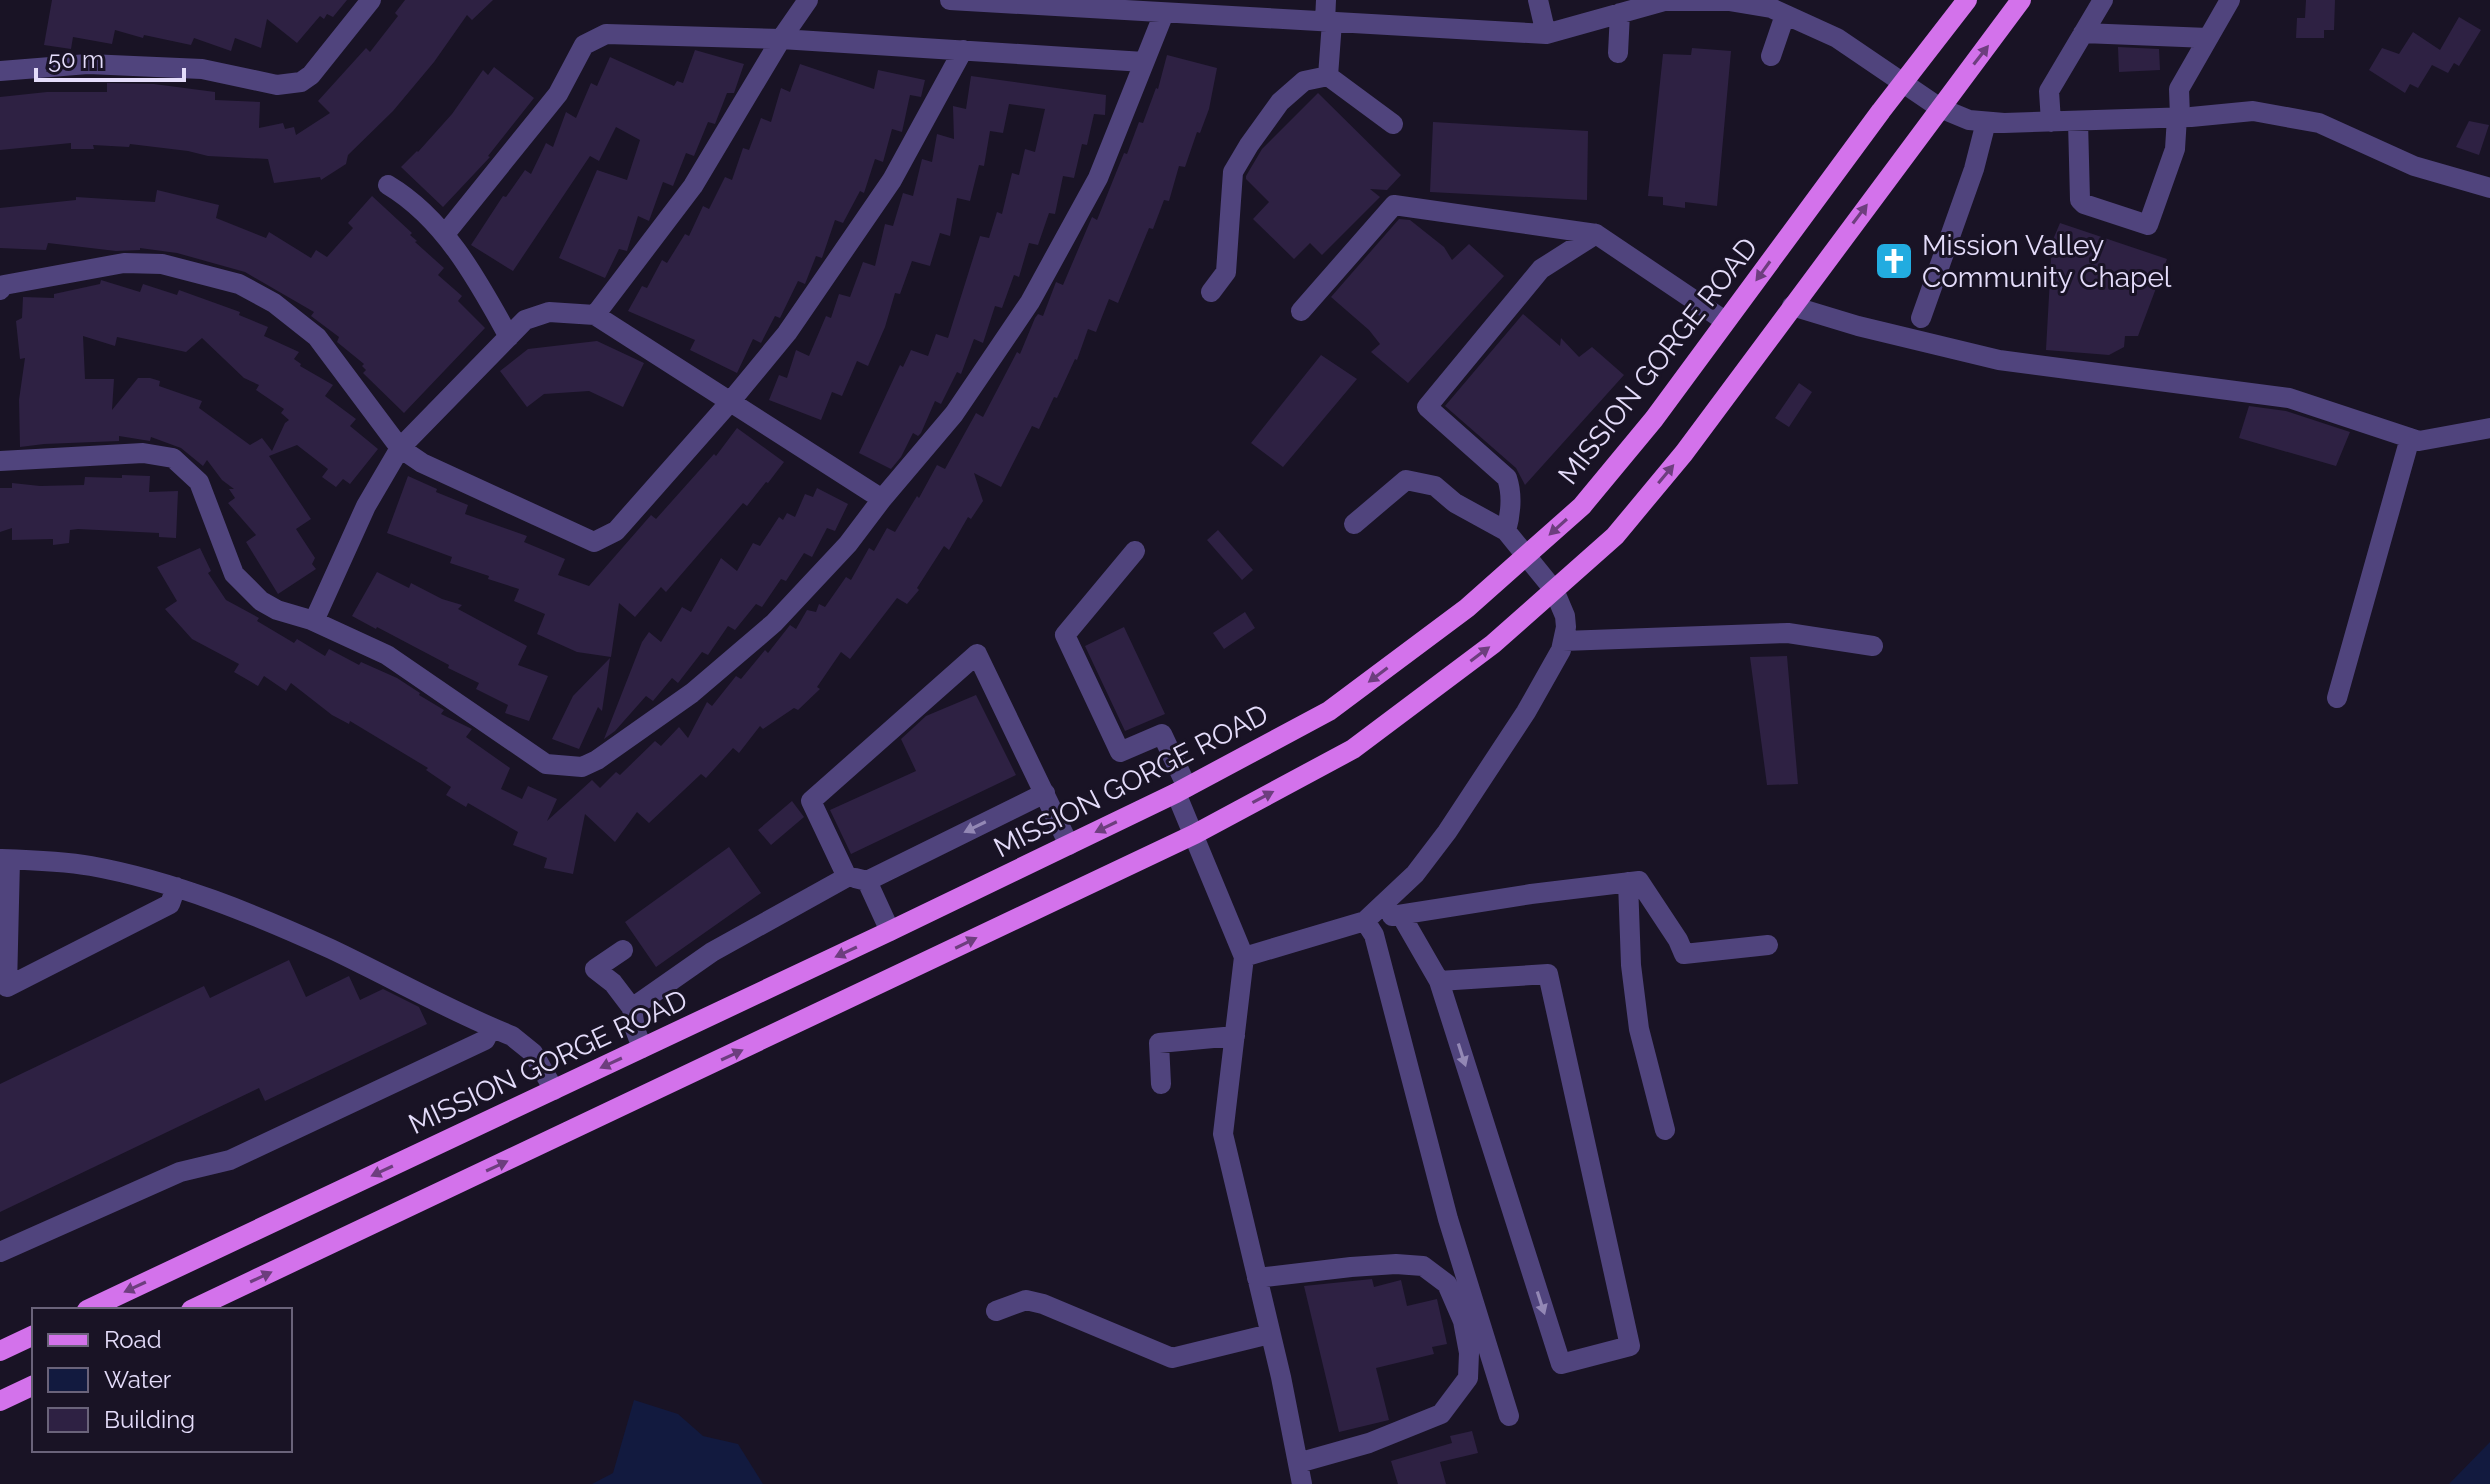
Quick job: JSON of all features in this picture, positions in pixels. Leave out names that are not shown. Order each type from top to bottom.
[{"type":"main road","name":"MISSION GORGE ROAD","points":[[91,1308],[1069,845],[1181,790],[1329,711],[1467,608],[1582,506],[1654,419],[1967,0]]},
{"type":"main road","points":[[195,1308],[1195,834],[1353,749],[1493,644],[1615,536],[1674,465],[2021,0]]},
{"type":"main road","points":[[0,1351],[32,1336]]},
{"type":"main road","points":[[0,1401],[32,1386]]},
{"type":"street","points":[[0,71],[88,64],[202,69],[277,85],[301,82],[311,75],[371,0]]},
{"type":"street","points":[[595,315],[693,186],[781,39],[808,0]]},
{"type":"street","points":[[950,0],[1546,34],[1664,1],[1747,2],[1771,8],[1837,38],[1940,108],[1969,120],[2051,122],[2253,111],[2319,123],[2414,166],[2490,188]]},
{"type":"street","points":[[1326,0],[1329,22],[1328,76]]},
{"type":"street","points":[[1538,0],[1546,34]]},
{"type":"street","points":[[2051,122],[2049,91],[2103,0]]},
{"type":"street","points":[[2078,121],[2080,200],[2148,225],[2183,117],[2179,89],[2230,0]]},
{"type":"street","points":[[0,461],[143,453],[173,458],[199,482],[234,574],[261,601],[277,610],[314,621],[387,655],[546,764],[582,767],[597,760],[692,693],[774,623],[848,544],[954,414],[1030,302],[1098,178],[1164,13]]},
{"type":"street","points":[[1618,53],[1620,13]]},
{"type":"street","points":[[1771,56],[1785,15]]},
{"type":"street","points":[[2083,33],[2208,38]]},
{"type":"street","points":[[445,234],[558,94],[584,45],[606,34],[781,39],[1144,62]]},
{"type":"street","points":[[0,290],[4,285],[124,263],[162,264],[239,284],[274,303],[317,337],[400,448],[422,463],[594,542],[616,531],[787,333],[892,180],[963,50]]},
{"type":"street","points":[[1211,292],[1226,272],[1233,172],[1280,102],[1304,81],[1328,76],[1393,124]]},
{"type":"street","points":[[1921,318],[1974,169],[1986,122]]},
{"type":"street","points":[[388,185],[405,195],[445,234],[478,281],[509,337]]},
{"type":"street","points":[[1301,311],[1394,205],[1596,234],[1725,321]]},
{"type":"street","points":[[1506,531],[1511,503],[1507,478],[1427,407],[1541,269],[1596,234]]},
{"type":"street","points":[[1792,306],[1858,326],[1999,360],[2289,398],[2419,441],[2490,428]]},
{"type":"street","points":[[314,621],[366,506],[400,448],[525,320],[549,312],[595,315],[882,499]]},
{"type":"street","points":[[2337,698],[2410,438]]},
{"type":"street","points":[[1354,524],[1406,480],[1435,486],[1455,503],[1506,531],[1554,590],[1565,616],[1566,627],[1561,650],[1526,712],[1447,832],[1415,874],[1365,921]]},
{"type":"street","points":[[1135,551],[1065,635],[1120,752],[1162,734],[1195,834],[1244,957],[1223,1134],[1302,1484]]},
{"type":"street","points":[[1563,641],[1788,633],[1873,646]]},
{"type":"street","points":[[890,931],[811,801],[977,654],[1069,845]]},
{"type":"street","points":[[632,1008],[712,952],[857,879],[1045,793]]},
{"type":"street","points":[[176,887],[170,904],[4,989],[5,860],[88,865],[141,876],[176,887],[261,919],[512,1036],[533,1053],[554,1090]]},
{"type":"street","points":[[1244,957],[1365,921],[1531,894],[1639,881],[1684,954],[1768,945]]},
{"type":"street","points":[[1628,882],[1631,965],[1639,1029],[1665,1130]]},
{"type":"street","points":[[1401,915],[1439,981],[1561,1364],[1630,1346],[1548,974],[1439,981]]},
{"type":"street","points":[[1365,921],[1374,935],[1448,1219],[1509,1416]]},
{"type":"street","points":[[623,950],[595,969],[613,983],[632,1008],[642,1048]]},
{"type":"street","points":[[0,1252],[180,1172],[230,1160],[485,1040],[491,1028]]},
{"type":"street","points":[[1161,1084],[1159,1043],[1235,1036]]},
{"type":"street","points":[[1257,1278],[1351,1267],[1423,1266],[1447,1284],[1463,1321],[1469,1353],[1468,1378],[1441,1414],[1369,1443],[1298,1463]]},
{"type":"street","points":[[996,1311],[1026,1300],[1043,1304],[1172,1358],[1270,1334]]},
{"type":"water","points":[[634,1400],[678,1414],[703,1436],[738,1444],[763,1484],[592,1484],[613,1473]]},
{"type":"water","points":[[2490,1442],[2490,1484],[2449,1484]]},
{"type":"building","points":[[52,0],[347,0],[333,17],[327,14],[324,19],[320,16],[297,43],[267,19],[261,48],[235,38],[231,51],[194,38],[191,45],[144,35],[143,38],[115,30],[112,44],[73,37],[71,49],[44,45]]},
{"type":"building","points":[[405,0],[493,0],[472,20],[467,15],[434,62],[393,111],[348,155],[346,164],[321,180],[320,177],[274,183],[268,159],[208,156],[130,144],[129,147],[93,145],[94,149],[71,149],[71,143],[0,150],[0,97],[47,92],[107,92],[107,83],[154,84],[215,92],[215,100],[260,102],[259,128],[283,123],[285,129],[294,127],[296,135],[330,113],[318,101],[366,48],[370,52],[398,16],[395,13]]},
{"type":"building","points":[[2306,0],[2335,0],[2334,30],[2324,30],[2324,38],[2296,38],[2297,18],[2305,18]]},
{"type":"building","points":[[2459,17],[2481,30],[2459,66],[2454,63],[2448,73],[2432,65],[2418,88],[2410,84],[2405,93],[2369,70],[2382,48],[2399,54],[2413,32],[2440,50]]},
{"type":"building","points":[[2118,47],[2159,49],[2160,70],[2119,72]]},
{"type":"building","points":[[1692,48],[1731,51],[1717,206],[1685,202],[1685,208],[1663,205],[1663,197],[1648,196],[1663,54],[1691,55]]},
{"type":"building","points":[[695,50],[744,64],[734,93],[727,93],[715,124],[708,122],[694,156],[686,153],[673,186],[663,182],[649,221],[638,216],[627,251],[619,249],[605,278],[559,258],[597,170],[627,180],[640,140],[616,127],[599,161],[590,156],[513,271],[471,245],[503,196],[506,197],[525,170],[531,174],[546,143],[553,147],[566,112],[576,118],[591,83],[597,86],[610,57],[674,86],[677,81],[683,83]]},
{"type":"building","points":[[1167,55],[1217,68],[1209,109],[1200,133],[1197,132],[1185,167],[1179,166],[1169,201],[1164,200],[1153,229],[1149,228],[1118,303],[1109,299],[1096,332],[1088,329],[1077,360],[1057,398],[1054,397],[1039,429],[1032,426],[1001,487],[974,473],[983,501],[971,519],[968,517],[949,550],[944,546],[917,588],[919,590],[907,604],[897,598],[850,659],[841,652],[817,687],[820,689],[798,710],[794,708],[763,729],[760,726],[739,753],[733,748],[706,778],[701,774],[649,823],[637,812],[615,842],[585,814],[573,874],[544,868],[547,858],[513,845],[518,832],[468,803],[466,807],[446,795],[451,787],[426,770],[428,768],[350,721],[349,724],[332,715],[291,683],[286,691],[264,676],[258,686],[234,672],[239,664],[192,639],[165,609],[177,601],[157,567],[200,548],[211,571],[208,573],[226,600],[259,618],[257,621],[294,643],[297,639],[325,656],[329,649],[359,665],[361,662],[397,678],[444,710],[441,714],[472,729],[466,737],[510,768],[501,789],[522,799],[528,786],[557,799],[547,821],[592,780],[600,788],[616,772],[620,775],[655,741],[661,746],[679,727],[688,738],[707,702],[712,706],[736,676],[741,679],[765,650],[768,653],[790,625],[796,629],[807,610],[816,612],[819,604],[825,607],[846,577],[851,580],[869,548],[874,551],[887,528],[895,532],[937,465],[945,469],[976,413],[983,417],[1017,352],[1020,354],[1035,318],[1038,314],[1043,316],[1056,282],[1063,285],[1092,217],[1097,220],[1124,153],[1127,154],[1139,122],[1143,123],[1158,89]]},
{"type":"building","points":[[800,64],[874,89],[878,70],[925,80],[921,97],[910,95],[902,132],[892,129],[883,162],[875,159],[864,193],[860,191],[843,223],[835,220],[822,258],[816,256],[805,284],[798,281],[780,318],[775,316],[761,343],[753,339],[737,373],[690,350],[695,340],[628,311],[642,286],[647,288],[662,260],[667,263],[685,234],[689,236],[703,206],[709,209],[725,177],[732,180],[743,148],[749,150],[761,118],[771,122],[781,88],[790,92]]},
{"type":"building","points":[[494,67],[534,98],[490,157],[443,207],[401,167],[452,114],[483,70],[488,75]]},
{"type":"building","points":[[971,76],[1106,95],[1105,115],[1094,114],[1087,145],[1082,144],[1074,178],[1063,176],[1055,214],[1049,213],[1038,245],[1029,243],[1019,277],[1014,275],[1002,308],[995,306],[983,343],[974,339],[961,374],[957,372],[941,404],[935,401],[921,433],[918,436],[913,433],[891,469],[859,453],[900,365],[903,367],[911,350],[928,356],[936,334],[948,338],[980,236],[989,238],[997,212],[1002,214],[1012,173],[1019,175],[1025,149],[1035,152],[1045,109],[1009,104],[1003,133],[990,131],[984,166],[979,165],[970,201],[957,198],[950,236],[940,233],[930,266],[912,261],[900,294],[895,293],[885,327],[868,366],[857,361],[842,396],[832,392],[821,420],[769,400],[779,375],[787,378],[796,350],[809,356],[826,316],[831,318],[839,294],[850,297],[863,262],[875,266],[885,224],[893,226],[903,193],[913,196],[922,159],[932,162],[937,134],[954,139],[953,106],[966,109]]},
{"type":"building","points":[[1318,93],[1401,175],[1387,190],[1370,189],[1380,197],[1322,255],[1310,243],[1294,259],[1253,219],[1269,202],[1246,176],[1262,149]]},
{"type":"building","points":[[2469,121],[2489,125],[2479,155],[2456,147]]},
{"type":"building","points":[[1433,122],[1588,131],[1587,200],[1430,192]]},
{"type":"building","points":[[157,190],[219,205],[216,218],[266,238],[269,232],[311,258],[316,250],[327,257],[353,228],[348,223],[372,196],[444,268],[438,275],[462,296],[458,301],[485,328],[404,413],[363,373],[366,370],[362,366],[364,364],[337,342],[339,337],[311,316],[314,312],[245,272],[177,253],[140,248],[116,251],[48,243],[46,250],[0,248],[0,208],[76,200],[76,197],[155,202]]},
{"type":"building","points":[[1399,219],[1410,220],[1444,247],[1452,260],[1469,244],[1504,276],[1408,383],[1371,352],[1380,344],[1369,330],[1331,297]]},
{"type":"building","points":[[2060,223],[2167,259],[2138,336],[2125,336],[2124,347],[2109,355],[2046,350],[2052,242]]},
{"type":"building","points":[[101,280],[140,292],[143,284],[177,295],[179,290],[240,312],[239,315],[268,327],[264,336],[299,352],[294,359],[300,366],[333,385],[325,396],[356,419],[350,426],[378,449],[350,484],[343,479],[336,487],[322,477],[328,469],[297,445],[269,456],[311,519],[296,529],[315,558],[312,564],[316,569],[278,594],[246,542],[256,535],[228,503],[235,498],[229,489],[234,489],[222,480],[207,460],[203,466],[181,448],[151,437],[150,441],[119,436],[119,441],[20,447],[19,400],[25,358],[20,359],[16,321],[22,318],[23,297],[54,298],[54,294],[100,284]],"holes":[[[83,336],[115,346],[117,337],[186,352],[202,338],[244,378],[259,385],[256,390],[284,409],[281,413],[289,420],[272,451],[262,438],[250,445],[199,408],[202,401],[159,386],[160,381],[150,378],[138,378],[112,410],[114,379],[85,379]]]},
{"type":"building","points":[[1523,314],[1560,346],[1561,338],[1579,357],[1592,347],[1624,375],[1525,485],[1516,468],[1445,406]]},
{"type":"building","points":[[597,341],[644,363],[623,407],[589,391],[544,394],[527,407],[500,371],[528,349]]},
{"type":"building","points":[[1321,355],[1357,379],[1283,467],[1251,443]]},
{"type":"building","points":[[1799,383],[1812,392],[1789,427],[1775,418]]},
{"type":"building","points":[[2249,406],[2286,411],[2350,432],[2336,466],[2239,438]]},
{"type":"building","points":[[737,428],[784,462],[747,506],[743,503],[666,592],[661,587],[635,617],[619,603],[611,657],[577,652],[537,634],[545,614],[514,601],[519,589],[450,563],[452,557],[387,533],[408,476],[468,505],[465,514],[527,536],[524,542],[565,559],[558,575],[589,586],[651,515],[656,519],[714,454],[716,456]]},
{"type":"building","points":[[122,475],[150,476],[149,492],[178,491],[176,538],[159,537],[159,533],[78,529],[70,530],[69,543],[53,545],[53,539],[12,540],[12,528],[0,532],[0,488],[12,488],[12,483],[84,485],[85,477],[122,478]]},
{"type":"building","points":[[817,488],[848,504],[835,531],[827,528],[812,557],[804,553],[786,581],[781,579],[762,607],[756,604],[735,630],[728,626],[708,655],[702,652],[678,683],[672,678],[653,701],[646,696],[604,739],[642,642],[649,632],[661,642],[682,607],[691,612],[721,558],[737,571],[753,543],[760,546],[779,517],[783,520],[787,513],[795,517],[805,494],[813,497]]},
{"type":"building","points":[[1218,530],[1253,570],[1242,580],[1207,540]]},
{"type":"building","points":[[377,572],[409,588],[411,583],[442,599],[462,605],[458,609],[527,646],[518,665],[548,676],[529,721],[505,713],[508,705],[476,689],[479,683],[448,668],[449,665],[352,616]]},
{"type":"building","points":[[1245,612],[1255,628],[1224,649],[1213,633]]},
{"type":"building","points":[[1124,627],[1165,714],[1125,731],[1085,646]]},
{"type":"building","points":[[1787,656],[1798,784],[1767,785],[1750,657]]},
{"type":"building","points":[[610,658],[602,711],[598,707],[579,749],[552,739],[573,696]]},
{"type":"building","points":[[976,695],[1016,775],[851,854],[830,810],[916,771],[901,739],[926,716]]},
{"type":"building","points":[[792,801],[804,817],[771,845],[758,830]]},
{"type":"building","points":[[729,847],[761,893],[656,967],[625,922]]},
{"type":"building","points":[[289,960],[306,997],[349,976],[360,1000],[383,989],[419,1007],[427,1024],[265,1101],[259,1088],[0,1212],[0,1084],[204,986],[210,998]]},
{"type":"building","points":[[1372,1279],[1374,1287],[1401,1280],[1407,1306],[1437,1299],[1447,1344],[1432,1347],[1434,1354],[1376,1368],[1389,1420],[1339,1432],[1304,1286]]},
{"type":"building","points":[[1472,1431],[1478,1453],[1440,1462],[1446,1484],[1398,1484],[1391,1461],[1452,1443],[1450,1436]]},
{"type":"place","name":"Mission Valley Community Chapel","points":[[1894,261]]}]
